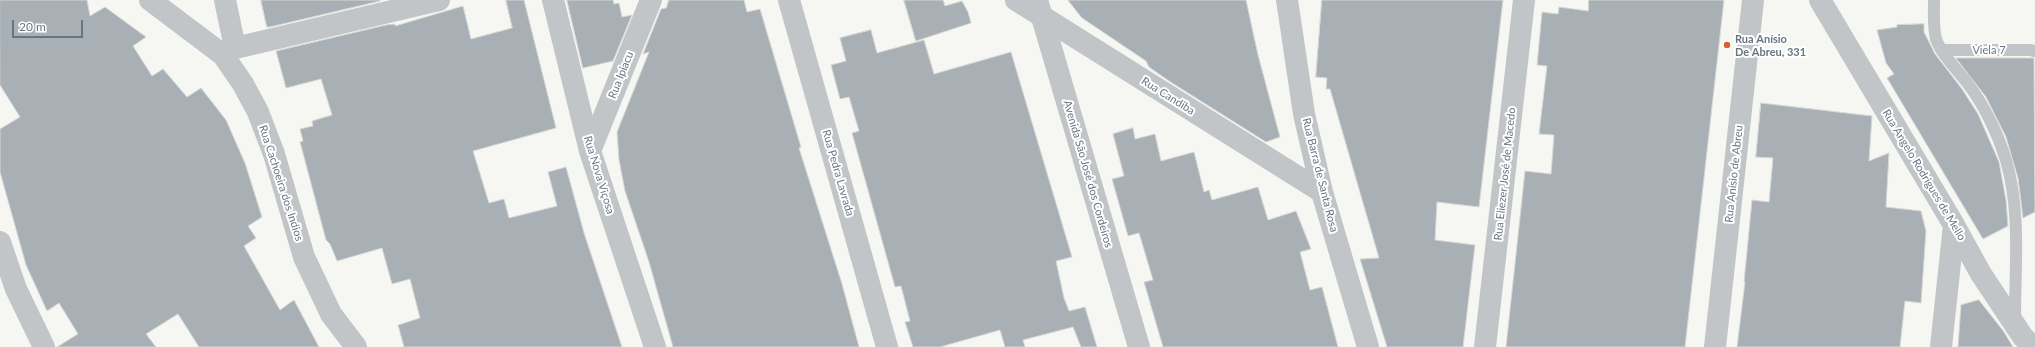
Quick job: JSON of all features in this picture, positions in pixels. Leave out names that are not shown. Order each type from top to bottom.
[{"type":"street","points":[[150,0],[229,51],[439,0]]},
{"type":"street","name":"Rua Cachoeira dos Indios","points":[[225,0],[229,51],[243,84],[258,112],[274,154],[304,256],[331,314],[356,347]]},
{"type":"street","name":"Rua Nova Viçosa","points":[[553,0],[590,151],[655,347]]},
{"type":"street","name":"Rua Ipiacu","points":[[590,151],[651,0]]},
{"type":"street","name":"Rua Pedra Lavrada","points":[[789,0],[888,347]]},
{"type":"street","name":"Rua Candiba","points":[[1016,0],[1040,9],[1322,192]]},
{"type":"street","name":"Rua Barra de Santa Rosa","points":[[1287,0],[1304,114],[1322,192],[1368,347]]},
{"type":"street","name":"Rua Eliezer José de Macedo","points":[[1485,347],[1524,0]]},
{"type":"street","name":"Rua Anísio de Abreu","points":[[1715,347],[1753,0]]},
{"type":"street","name":"Rua Angelo Rodrigues de Mello","points":[[1820,0],[1954,225],[1980,274],[2023,337],[2033,347]]},
{"type":"street","name":"Avenida São José dos Cordeiros","points":[[1040,9],[1139,347]]},
{"type":"street","points":[[1941,347],[1954,225]]},
{"type":"street","points":[[0,242],[16,289],[44,347]]},
{"type":"lane","points":[[1934,0],[1934,27],[1937,40],[1969,86],[1991,124],[2005,159],[2014,200],[2016,228],[2015,325]]},
{"type":"lane","name":"Viela 7","points":[[1943,50],[2035,51]]},
{"type":"building","points":[[0,0],[87,0],[90,16],[105,7],[146,37],[133,46],[152,76],[163,69],[187,97],[201,88],[226,120],[245,163],[262,217],[248,226],[256,238],[244,246],[280,310],[294,300],[319,347],[199,347],[178,314],[146,334],[156,347],[57,347],[78,334],[59,303],[47,311],[26,265],[0,172],[0,129],[20,117],[0,85]]},
{"type":"building","points":[[261,0],[380,0],[380,1],[267,27]]},
{"type":"building","points":[[506,0],[524,0],[556,128],[473,151],[489,203],[504,199],[509,218],[557,206],[548,172],[566,167],[584,233],[622,347],[404,347],[398,325],[420,318],[410,279],[392,284],[382,248],[337,261],[330,244],[326,240],[300,142],[303,141],[300,129],[313,126],[312,121],[332,115],[321,79],[286,88],[276,51],[386,25],[395,24],[395,26],[463,6],[471,39],[512,28]]},
{"type":"building","points":[[567,0],[613,0],[614,4],[619,3],[622,17],[632,15],[613,61],[583,68]]},
{"type":"building","points":[[669,0],[744,0],[747,12],[760,9],[801,147],[799,148],[842,284],[859,347],[673,347],[649,262],[625,191],[619,160],[617,132],[649,52],[643,54],[661,9],[666,8]]},
{"type":"building","points":[[904,0],[943,0],[945,6],[962,1],[968,12],[971,23],[916,41]]},
{"type":"building","points":[[1068,0],[1246,0],[1258,55],[1280,137],[1266,142],[1169,81],[1149,67],[1146,61],[1082,18]]},
{"type":"building","points":[[1322,0],[1503,0],[1479,207],[1437,202],[1435,240],[1475,245],[1463,347],[1387,347],[1360,259],[1379,258],[1330,89],[1326,89],[1327,78],[1316,77]]},
{"type":"building","points":[[1589,0],[1724,0],[1685,347],[1506,347],[1525,171],[1551,174],[1554,135],[1539,134],[1547,66],[1537,65],[1542,12],[1558,14],[1559,7],[1588,11]]},
{"type":"building","points":[[1924,24],[1924,32],[1935,54],[1962,89],[1978,114],[1999,162],[2006,200],[2008,226],[1983,239],[1887,78],[1894,74],[1886,63],[1877,30],[1897,27],[1897,25]]},
{"type":"building","points":[[871,30],[877,53],[924,40],[934,74],[1011,52],[1072,257],[1056,261],[1064,298],[1069,311],[1085,307],[1097,347],[1081,347],[1073,327],[1023,340],[1025,347],[1005,347],[1000,330],[940,347],[913,347],[905,322],[910,321],[901,286],[895,287],[852,133],[859,131],[849,97],[840,99],[831,65],[846,61],[840,38]]},
{"type":"building","points":[[1956,58],[2034,58],[2035,212],[2023,218],[2018,178],[2006,137],[1986,97]]},
{"type":"building","points":[[1761,103],[1872,116],[1869,161],[1889,153],[1886,207],[1921,211],[1926,231],[1921,303],[1905,301],[1900,347],[1737,347],[1745,282],[1752,200],[1769,202],[1773,158],[1756,157]]},
{"type":"building","points":[[1133,128],[1135,139],[1155,134],[1161,161],[1194,152],[1204,192],[1209,190],[1212,200],[1258,187],[1268,220],[1296,211],[1311,249],[1300,252],[1310,290],[1322,287],[1338,347],[1163,347],[1144,282],[1153,280],[1139,233],[1128,236],[1112,179],[1124,176],[1113,134]]},
{"type":"building","points":[[1979,300],[2004,332],[2013,347],[1958,347],[1961,305]]},
{"type":"place","name":"Rua Anísio De Abreu, 331","points":[[1727,45]]}]
